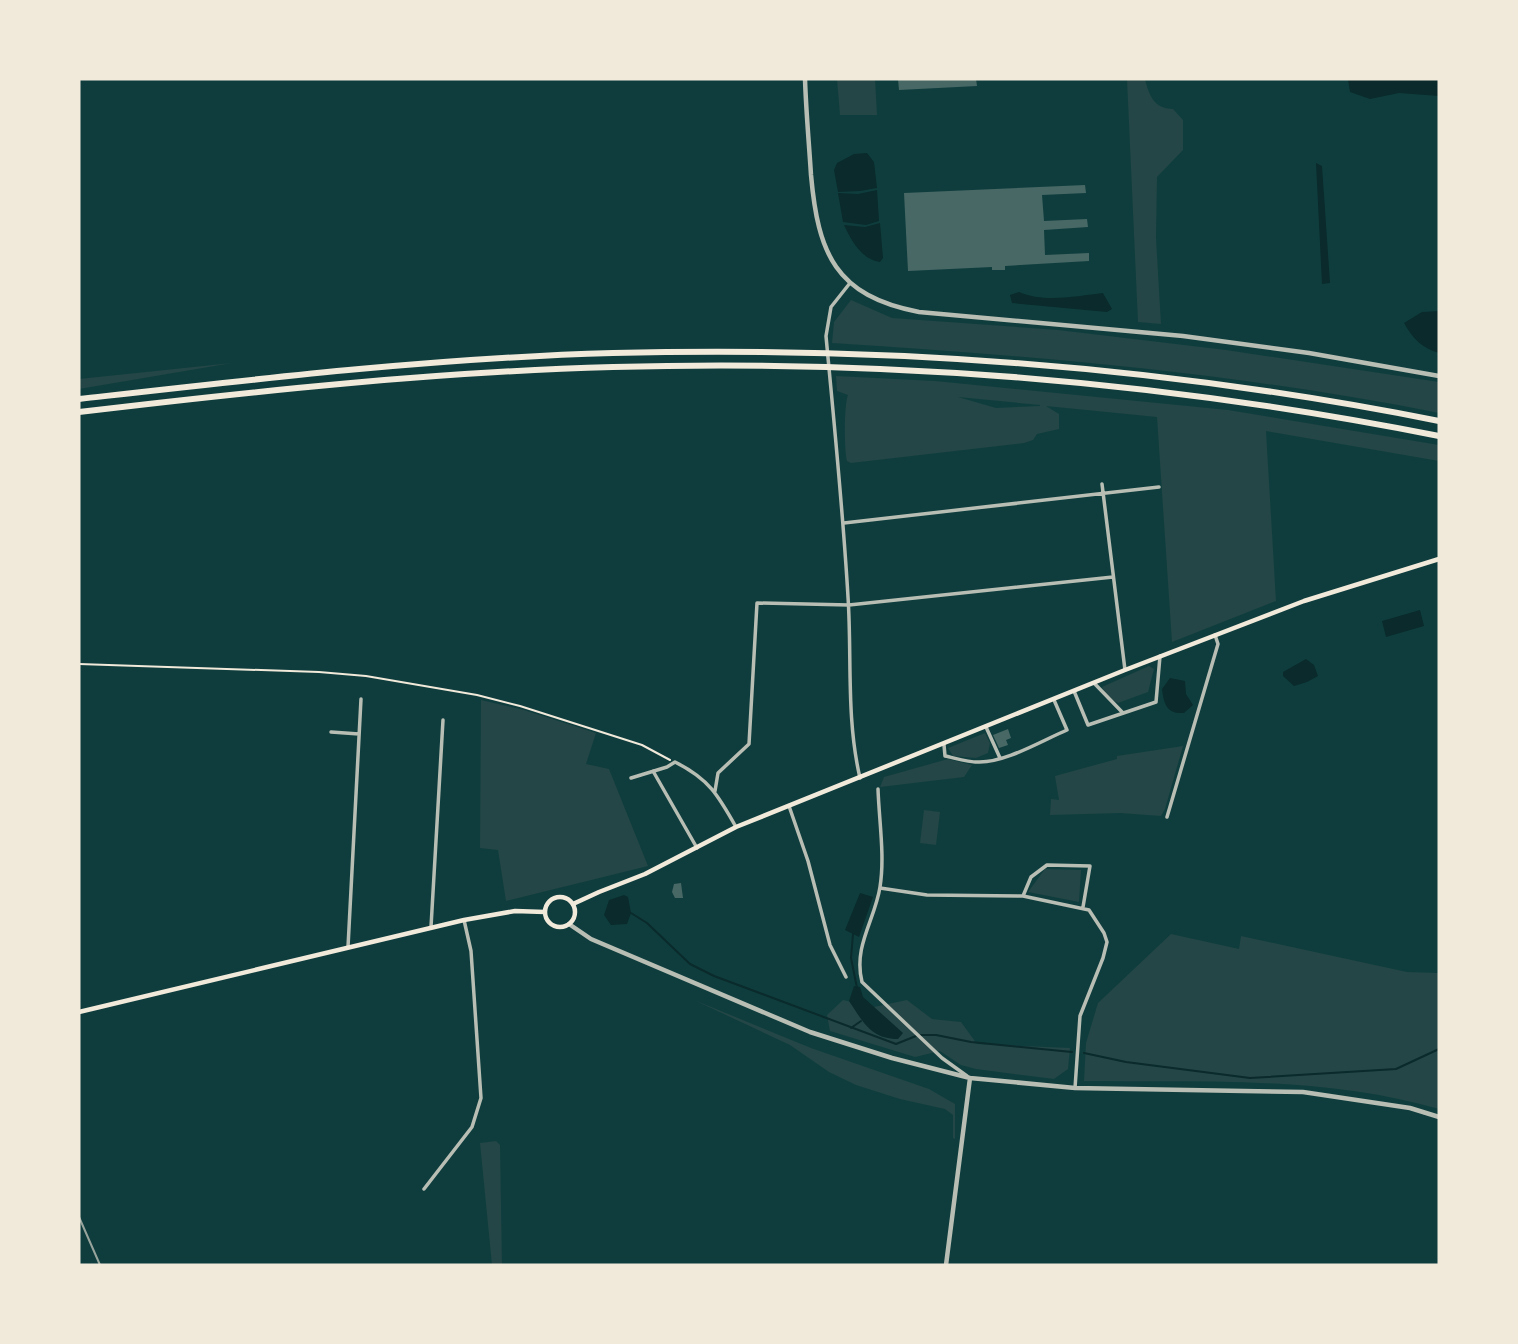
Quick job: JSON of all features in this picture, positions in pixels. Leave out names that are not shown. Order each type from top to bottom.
[{"type":"highway","points":[[79,398],[371,368],[517,358],[613,353],[802,353],[1008,363],[1222,385],[1439,421]]},
{"type":"highway","points":[[79,412],[230,394],[516,370],[802,366],[1011,377],[1115,386],[1245,403],[1439,436]]},
{"type":"main road","points":[[573,904],[645,874],[736,827],[1160,656],[1304,601],[1439,559]]},
{"type":"main road","points":[[557,897],[573,904],[574,915],[569,924],[555,926],[548,920],[545,912],[548,902],[557,897]]},
{"type":"main road","points":[[79,1012],[431,927],[515,911],[545,912]]},
{"type":"street","points":[[805,79],[807,132],[817,223],[825,247],[850,282],[885,304],[919,312],[1206,339],[1439,376]]},
{"type":"street","points":[[850,282],[831,307],[826,336],[844,523],[849,605],[851,733],[860,778]]},
{"type":"street","points":[[1102,484],[1125,670]]},
{"type":"street","points":[[844,523],[1159,487]]},
{"type":"street","points":[[715,791],[718,773],[750,744],[757,603],[849,605],[1113,577]]},
{"type":"street","points":[[1167,817],[1218,644],[1214,635]]},
{"type":"street","points":[[1074,691],[1088,725],[1156,702],[1160,656]]},
{"type":"street","points":[[1094,683],[1123,713]]},
{"type":"street","points":[[348,947],[361,699]]},
{"type":"street","points":[[944,745],[945,755],[979,762],[1012,756],[1026,747],[1067,730],[1054,700]]},
{"type":"street","points":[[431,927],[443,720]]},
{"type":"street","points":[[986,727],[1000,758]]},
{"type":"street","points":[[331,732],[359,734]]},
{"type":"street","points":[[631,778],[674,762],[700,777],[715,791],[736,827]]},
{"type":"street","points":[[653,771],[697,848]]},
{"type":"street","points":[[878,789],[880,888],[861,945],[862,982],[922,1040],[970,1078]]},
{"type":"street","points":[[789,806],[808,861],[830,945],[846,976]]},
{"type":"street","points":[[1023,896],[1031,877],[1047,864],[1090,866],[1083,907]]},
{"type":"street","points":[[880,888],[927,895],[1023,896],[1083,907],[1091,913],[1107,943],[1080,1016],[1075,1088]]},
{"type":"street","points":[[424,1189],[472,1127],[481,1098],[471,951],[464,920]]},
{"type":"street","points":[[569,924],[591,939],[810,1032],[892,1058],[970,1078],[1075,1088],[1303,1092],[1410,1108],[1439,1117]]},
{"type":"street","points":[[946,1265],[970,1078]]},
{"type":"path","points":[[79,664],[366,676],[477,695],[520,706],[642,745],[674,762]]},
{"type":"shaded area","points":[[837,79],[875,79],[877,115],[840,115]]},
{"type":"shaded area","points":[[1127,79],[1145,79],[1153,100],[1161,107],[1173,109],[1183,120],[1183,150],[1157,177],[1156,238],[1161,324],[1138,322]]},
{"type":"shaded area","points":[[1348,79],[1439,79],[1439,96],[1399,93],[1370,99],[1350,92]]},
{"type":"shaded area","points":[[867,153],[874,162],[877,188],[838,192],[834,170],[837,163],[854,154]]},
{"type":"shaded area","points":[[1316,163],[1322,166],[1330,283],[1322,284]]},
{"type":"shaded area","points":[[877,190],[879,221],[866,225],[843,222],[838,193],[858,194]]},
{"type":"shaded area","points":[[880,223],[883,258],[880,262],[863,253],[844,225],[865,227]]},
{"type":"shaded area","points":[[1019,292],[1050,298],[1103,293],[1112,309],[1107,312],[1012,303],[1010,295]]},
{"type":"shaded area","points":[[851,300],[892,318],[1058,330],[1226,350],[1439,382],[1439,413],[1288,387],[1137,368],[832,343],[834,322]]},
{"type":"shaded area","points":[[1439,311],[1439,353],[1418,342],[1404,323],[1422,312]]},
{"type":"shaded area","points":[[232,363],[79,389],[79,379]]},
{"type":"shaded area","points":[[836,376],[935,381],[1228,410],[1439,445],[1439,461],[1266,431],[1276,601],[1172,642],[1157,417],[1046,406],[1059,414],[1059,429],[1037,434],[1033,440],[1024,443],[851,463],[847,461],[845,448],[848,395],[837,391]],"holes":[[[958,397],[1040,405],[996,408]]]},
{"type":"shaded area","points":[[1420,610],[1424,626],[1386,637],[1382,621]]},
{"type":"shaded area","points":[[1306,659],[1314,665],[1318,676],[1294,686],[1283,676],[1283,672]]},
{"type":"shaded area","points":[[1149,666],[1154,669],[1148,692],[1118,703],[1103,690],[1102,687]]},
{"type":"shaded area","points":[[1170,678],[1185,681],[1186,694],[1193,705],[1184,713],[1174,712],[1165,704],[1162,689]]},
{"type":"shaded area","points":[[481,700],[524,710],[596,733],[586,764],[609,769],[648,866],[506,901],[498,850],[480,848]]},
{"type":"shaded area","points":[[985,733],[990,743],[988,753],[976,758],[953,756],[948,748]]},
{"type":"shaded area","points":[[1183,746],[1161,816],[1120,813],[1050,815],[1051,799],[1059,800],[1055,776],[1117,759],[1117,756]]},
{"type":"shaded area","points":[[948,759],[972,765],[964,777],[880,787],[884,777]]},
{"type":"shaded area","points":[[924,810],[940,812],[936,845],[920,843]]},
{"type":"shaded area","points":[[1045,869],[1081,870],[1079,902],[1028,892]]},
{"type":"shaded area","points":[[860,893],[873,897],[859,937],[845,930]]},
{"type":"shaded area","points":[[624,895],[628,897],[631,913],[627,924],[611,925],[604,915],[609,900]]},
{"type":"shaded area","points":[[1171,934],[1239,949],[1241,936],[1407,972],[1439,973],[1439,1109],[1396,1098],[1308,1086],[1084,1081],[1086,1043],[1098,1003]]},
{"type":"shaded area","points":[[854,986],[860,987],[863,997],[903,1033],[898,1039],[874,1033],[864,1022],[849,1001]]},
{"type":"shaded area","points":[[694,1000],[811,1048],[929,1089],[955,1104],[955,1139],[953,1115],[945,1109],[856,1085],[829,1072],[790,1045]]},
{"type":"shaded area","points":[[843,1000],[874,1007],[907,1000],[932,1019],[961,1022],[977,1044],[1070,1048],[1068,1069],[1054,1079],[976,1069],[961,1065],[940,1051],[915,1057],[830,1031],[827,1015]]},
{"type":"shaded area","points":[[496,1141],[500,1145],[502,1265],[492,1265],[480,1143]]},
{"type":"building","points":[[898,79],[976,79],[977,86],[899,90]]},
{"type":"building","points":[[1085,185],[1086,193],[1042,195],[1044,221],[1087,219],[1088,227],[1044,230],[1045,255],[1089,253],[1089,261],[1005,266],[1005,270],[992,270],[992,267],[908,271],[904,193]]},
{"type":"building","points":[[1008,729],[1011,738],[1006,740],[1008,745],[999,748],[993,735]]},
{"type":"building","points":[[681,883],[683,898],[675,898],[672,892],[674,884]]},
{"type":"waterway","points":[[631,913],[647,923],[690,964],[714,976],[896,1044],[916,1036]]},
{"type":"waterway","points":[[853,934],[851,958],[857,988]]},
{"type":"waterway","points":[[851,1028],[861,1021]]},
{"type":"waterway","points":[[921,1035],[1072,1052]]},
{"type":"waterway","points":[[1084,1053],[1126,1062],[1250,1078],[1396,1069],[1439,1049]]},
{"type":"railway","points":[[79,1217],[100,1265]]}]
